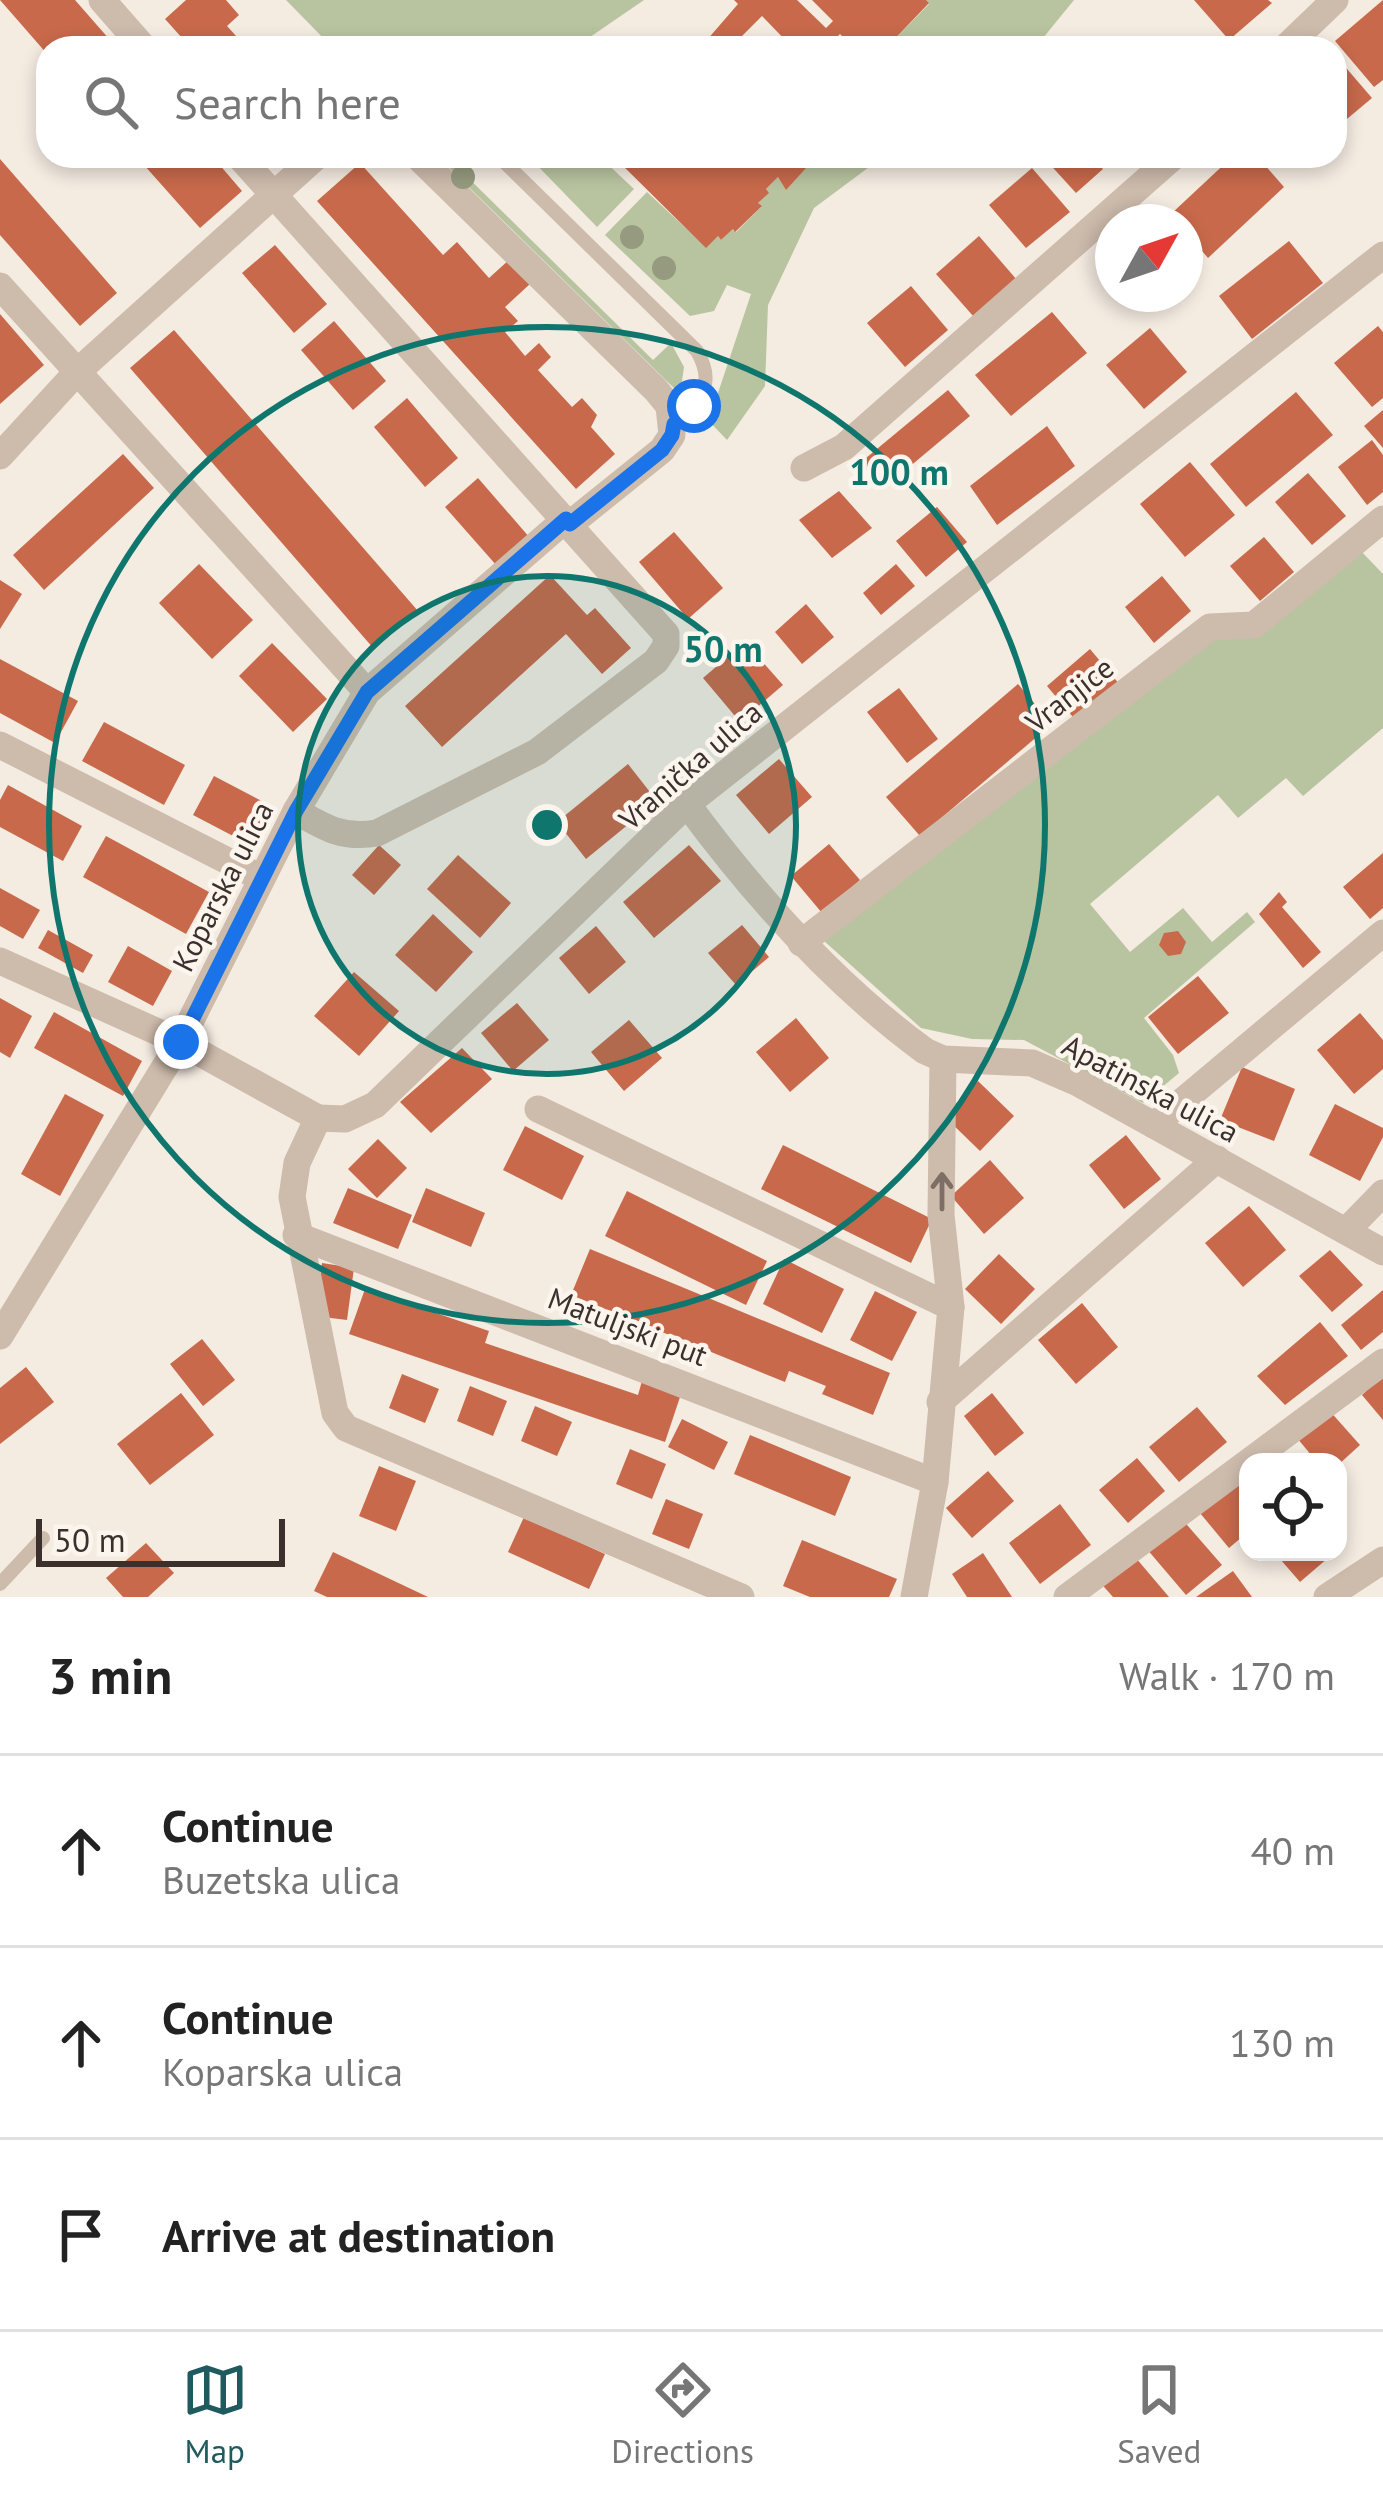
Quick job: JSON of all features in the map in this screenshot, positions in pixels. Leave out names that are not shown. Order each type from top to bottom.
[{"type":"street","points":[[102,0],[134,36]]},
{"type":"street","points":[[1298,36],[1335,0]]},
{"type":"street","points":[[250,168],[666,634],[656,661],[537,752],[377,833],[351,838],[296,811]]},
{"type":"street","points":[[0,456],[77,372],[302,168]]},
{"type":"street","points":[[429,168],[621,354],[669,406],[674,424]]},
{"type":"street","points":[[804,468],[844,447],[1160,168]]},
{"type":"street","name":"Vranička ulica","points":[[317,1118],[345,1119],[375,1105],[687,804],[1383,255]]},
{"type":"street","points":[[0,286],[367,692]]},
{"type":"street","name":"Koparska ulica","points":[[0,1336],[181,1042],[296,811],[367,692],[568,521],[662,450],[674,424]]},
{"type":"street","name":"Vranjice","points":[[801,943],[1210,627],[1254,625],[1383,518]]},
{"type":"street","points":[[0,746],[261,878]]},
{"type":"street","points":[[687,804],[801,943],[904,1036],[943,1059],[941,1215],[951,1307],[935,1483],[914,1597]]},
{"type":"street","points":[[1154,1125],[1383,933]]},
{"type":"street","points":[[0,962],[181,1042],[317,1118],[297,1163],[292,1197],[334,1413],[346,1428],[741,1597]]},
{"type":"street","name":"Apatinska ulica","points":[[943,1059],[1032,1063],[1076,1082],[1383,1252]]},
{"type":"street","points":[[538,1109],[951,1307]]},
{"type":"street","points":[[940,1402],[1217,1159]]},
{"type":"street","points":[[1346,1231],[1383,1193]]},
{"type":"street","name":"Matuljski put","points":[[296,1235],[935,1483]]},
{"type":"street","points":[[1066,1597],[1383,1362]]},
{"type":"street","points":[[1327,1597],[1383,1560]]},
{"type":"lane","points":[[510,168],[697,351],[708,381],[705,394],[674,424]]},
{"type":"lane","points":[[0,1584],[43,1538]]},
{"type":"green space","points":[[286,0],[644,0],[592,36],[321,36]]},
{"type":"green space","points":[[926,0],[1074,0],[1045,36],[898,36],[929,4]]},
{"type":"green space","points":[[449,168],[458,168],[653,360],[671,343],[684,367],[680,394]]},
{"type":"green space","points":[[540,168],[612,168],[634,189],[597,227]]},
{"type":"green space","points":[[806,168],[868,168],[814,208],[768,305],[765,386],[727,440],[706,418],[751,294],[727,285],[714,311],[690,316],[605,235],[647,192],[706,247],[718,236],[721,240],[733,229],[736,232],[761,207],[758,203],[778,177],[786,189]]},
{"type":"green space","points":[[1359,549],[1383,574],[1383,728],[1303,796],[1286,778],[1238,818],[1218,795],[1090,904],[1130,952],[1183,908],[1212,942],[1247,912],[1255,922],[1144,1018],[1173,1055],[1179,1073],[1143,1103],[1024,1040],[972,1039],[921,1028],[823,940],[1211,636]]},
{"type":"building","points":[[0,0],[75,0],[106,36],[36,36],[36,41]]},
{"type":"building","points":[[186,0],[226,0],[239,15],[227,26],[236,36],[180,36],[165,19]]},
{"type":"building","points":[[734,0],[797,0],[826,28],[833,21],[812,0],[929,3],[897,36],[781,36],[762,16],[742,36],[710,36],[738,4]]},
{"type":"building","points":[[1194,0],[1272,3],[1234,36],[1226,36]]},
{"type":"building","points":[[1383,0],[1383,80],[1374,87],[1347,55],[1347,36],[1341,36]]},
{"type":"building","points":[[1347,69],[1372,98],[1347,119]]},
{"type":"building","points":[[0,159],[117,293],[80,326],[0,235]]},
{"type":"building","points":[[147,168],[222,168],[242,191],[200,228]]},
{"type":"building","points":[[354,168],[365,168],[443,255],[457,242],[489,278],[510,259],[531,283],[505,307],[518,321],[505,332],[525,356],[539,343],[551,357],[538,370],[572,407],[582,398],[597,415],[591,427],[615,454],[576,489],[317,201]]},
{"type":"building","points":[[625,168],[806,168],[786,190],[778,177],[758,203],[762,206],[735,232],[721,240],[718,236],[706,248]]},
{"type":"building","points":[[1032,168],[1070,212],[1026,248],[989,205]]},
{"type":"building","points":[[1053,168],[1102,168],[1103,169],[1076,193]]},
{"type":"building","points":[[1220,168],[1267,168],[1284,187],[1208,258],[1203,252],[1203,204],[1182,204]]},
{"type":"building","points":[[979,236],[1017,280],[974,317],[936,274]]},
{"type":"building","points":[[1289,241],[1323,283],[1252,339],[1219,296]]},
{"type":"building","points":[[275,245],[327,304],[294,333],[242,273]]},
{"type":"building","points":[[911,286],[948,330],[905,367],[867,323]]},
{"type":"building","points":[[1052,312],[1087,353],[1011,416],[975,375]]},
{"type":"building","points":[[0,314],[44,365],[0,404]]},
{"type":"building","points":[[334,321],[386,381],[353,410],[301,350]]},
{"type":"building","points":[[1378,326],[1383,332],[1383,398],[1372,407],[1334,363]]},
{"type":"building","points":[[1150,328],[1187,372],[1144,409],[1106,365]]},
{"type":"building","points":[[174,330],[418,611],[374,649],[130,368]]},
{"type":"building","points":[[948,390],[970,416],[883,489],[860,463]]},
{"type":"building","points":[[1296,392],[1333,435],[1246,507],[1210,464]]},
{"type":"building","points":[[407,398],[458,458],[425,487],[374,427]]},
{"type":"building","points":[[1383,410],[1383,448],[1364,426]]},
{"type":"building","points":[[1047,426],[1075,466],[997,525],[970,486]]},
{"type":"building","points":[[1372,440],[1383,455],[1383,492],[1367,505],[1338,467]]},
{"type":"building","points":[[123,454],[154,488],[44,590],[13,555]]},
{"type":"building","points":[[1190,462],[1235,515],[1185,557],[1140,504]]},
{"type":"building","points":[[1308,473],[1346,516],[1312,545],[1275,502]]},
{"type":"building","points":[[478,478],[530,538],[497,566],[445,507]]},
{"type":"building","points":[[839,491],[872,528],[832,558],[799,520]]},
{"type":"building","points":[[937,507],[967,542],[926,577],[896,541]]},
{"type":"building","points":[[674,532],[723,588],[688,619],[639,562]]},
{"type":"building","points":[[1264,537],[1294,572],[1260,601],[1230,566]]},
{"type":"building","points":[[199,564],[253,620],[212,659],[159,603]]},
{"type":"building","points":[[896,564],[915,586],[881,615],[863,593]]},
{"type":"building","points":[[550,575],[587,615],[595,608],[631,648],[602,674],[566,634],[442,747],[405,706]]},
{"type":"building","points":[[1162,576],[1191,611],[1154,643],[1125,607]]},
{"type":"building","points":[[0,580],[22,594],[0,629]]},
{"type":"building","points":[[806,604],[834,637],[802,664],[775,632]]},
{"type":"building","points":[[745,642],[783,685],[740,722],[703,678]]},
{"type":"building","points":[[272,643],[327,699],[293,732],[239,676]]},
{"type":"building","points":[[1090,649],[1120,685],[1077,722],[1047,686]]},
{"type":"building","points":[[0,659],[78,701],[55,743],[0,713]]},
{"type":"building","points":[[1018,684],[1052,724],[920,836],[886,797]]},
{"type":"building","points":[[899,688],[938,739],[907,763],[867,712]]},
{"type":"building","points":[[104,722],[185,765],[164,805],[82,761]]},
{"type":"building","points":[[779,759],[812,797],[769,834],[736,795]]},
{"type":"building","points":[[628,764],[657,801],[586,859],[557,822]]},
{"type":"building","points":[[214,776],[277,809],[256,848],[193,815]]},
{"type":"building","points":[[8,785],[82,826],[63,861],[0,827],[0,800]]},
{"type":"building","points":[[106,836],[209,892],[186,934],[83,877]]},
{"type":"building","points":[[829,844],[860,880],[822,913],[791,876]]},
{"type":"building","points":[[379,845],[401,865],[374,895],[352,875]]},
{"type":"building","points":[[689,845],[721,881],[654,938],[623,902]]},
{"type":"building","points":[[1383,853],[1383,908],[1370,919],[1343,887]]},
{"type":"building","points":[[458,855],[511,903],[480,938],[427,889]]},
{"type":"building","points":[[0,888],[40,910],[23,939],[0,926]]},
{"type":"building","points":[[1279,892],[1287,902],[1282,907],[1321,952],[1303,968],[1259,914]]},
{"type":"building","points":[[433,914],[473,952],[436,992],[395,955]]},
{"type":"building","points":[[742,925],[769,957],[736,985],[708,953]]},
{"type":"building","points":[[596,926],[626,962],[589,994],[559,958]]},
{"type":"building","points":[[48,930],[93,955],[83,973],[38,948]]},
{"type":"building","points":[[1178,931],[1186,942],[1181,954],[1168,956],[1159,945],[1164,933]]},
{"type":"building","points":[[128,946],[172,971],[153,1006],[108,982]]},
{"type":"building","points":[[354,972],[399,1011],[359,1056],[314,1016]]},
{"type":"building","points":[[1198,976],[1229,1013],[1178,1054],[1148,1017]]},
{"type":"building","points":[[0,998],[32,1016],[10,1058],[0,1052]]},
{"type":"building","points":[[517,1003],[549,1040],[513,1071],[481,1033]]},
{"type":"building","points":[[54,1012],[142,1061],[123,1096],[34,1048]]},
{"type":"building","points":[[1360,1013],[1383,1040],[1383,1069],[1354,1094],[1317,1050]]},
{"type":"building","points":[[796,1018],[829,1058],[790,1092],[756,1052]]},
{"type":"building","points":[[629,1020],[662,1058],[624,1091],[591,1052]]},
{"type":"building","points":[[462,1048],[492,1079],[431,1133],[400,1102]]},
{"type":"building","points":[[1242,1067],[1295,1089],[1274,1141],[1220,1120]]},
{"type":"building","points":[[978,1081],[1014,1116],[980,1151],[944,1116]]},
{"type":"building","points":[[65,1094],[104,1115],[60,1196],[21,1174]]},
{"type":"building","points":[[1335,1104],[1383,1128],[1360,1181],[1309,1155]]},
{"type":"building","points":[[525,1126],[584,1156],[562,1200],[503,1170]]},
{"type":"building","points":[[1126,1135],[1161,1179],[1124,1209],[1089,1165]]},
{"type":"building","points":[[378,1139],[407,1168],[377,1198],[348,1169]]},
{"type":"building","points":[[783,1145],[932,1219],[911,1263],[761,1189]]},
{"type":"building","points":[[990,1160],[1024,1198],[984,1234],[951,1196]]},
{"type":"building","points":[[348,1188],[412,1215],[398,1249],[333,1223]]},
{"type":"building","points":[[426,1188],[485,1213],[471,1247],[412,1222]]},
{"type":"building","points":[[627,1191],[767,1261],[746,1305],[605,1236]]},
{"type":"building","points":[[1249,1206],[1286,1250],[1243,1287],[1205,1243]]},
{"type":"building","points":[[590,1249],[890,1373],[873,1415],[822,1394],[826,1386],[789,1371],[785,1382],[571,1295]]},
{"type":"building","points":[[1330,1250],[1363,1285],[1332,1312],[1299,1276]]},
{"type":"building","points":[[999,1254],[1035,1289],[1001,1324],[965,1289]]},
{"type":"building","points":[[784,1259],[844,1289],[822,1333],[763,1304]]},
{"type":"building","points":[[322,1263],[354,1268],[347,1320],[315,1316]]},
{"type":"building","points":[[365,1289],[489,1331],[485,1343],[638,1395],[642,1381],[681,1394],[665,1442],[349,1334]]},
{"type":"building","points":[[1383,1290],[1383,1332],[1361,1350],[1341,1325]]},
{"type":"building","points":[[875,1291],[917,1312],[892,1361],[850,1340]]},
{"type":"building","points":[[1082,1303],[1118,1347],[1076,1384],[1038,1340]]},
{"type":"building","points":[[1320,1322],[1348,1356],[1285,1405],[1257,1376]]},
{"type":"building","points":[[202,1339],[235,1380],[203,1406],[170,1364]]},
{"type":"building","points":[[26,1367],[54,1402],[0,1444],[0,1388]]},
{"type":"building","points":[[402,1374],[439,1389],[425,1423],[389,1408]]},
{"type":"building","points":[[1383,1375],[1383,1420],[1362,1395]]},
{"type":"building","points":[[470,1386],[507,1401],[493,1436],[457,1421]]},
{"type":"building","points":[[181,1393],[214,1435],[150,1485],[117,1444]]},
{"type":"building","points":[[992,1393],[1024,1433],[995,1456],[964,1416]]},
{"type":"building","points":[[535,1406],[572,1422],[557,1456],[521,1441]]},
{"type":"building","points":[[1197,1407],[1227,1442],[1179,1482],[1149,1447]]},
{"type":"building","points":[[1328,1409],[1360,1445],[1347,1457],[1347,1453],[1310,1453],[1297,1438]]},
{"type":"building","points":[[682,1419],[728,1442],[714,1470],[668,1447]]},
{"type":"building","points":[[750,1435],[851,1477],[835,1516],[734,1474]]},
{"type":"building","points":[[630,1449],[666,1464],[652,1499],[616,1484]]},
{"type":"building","points":[[1137,1458],[1165,1491],[1128,1523],[1099,1490]]},
{"type":"building","points":[[379,1466],[416,1481],[396,1531],[359,1516]]},
{"type":"building","points":[[1239,1470],[1239,1540],[1229,1548],[1195,1507]]},
{"type":"building","points":[[988,1471],[1014,1501],[972,1538],[946,1508]]},
{"type":"building","points":[[666,1499],[703,1514],[689,1549],[652,1534]]},
{"type":"building","points":[[1060,1504],[1091,1545],[1040,1584],[1009,1543]]},
{"type":"building","points":[[524,1517],[605,1554],[589,1589],[508,1552]]},
{"type":"building","points":[[1181,1518],[1222,1565],[1186,1595],[1146,1548]]},
{"type":"building","points":[[802,1540],[897,1579],[889,1597],[810,1597],[783,1586]]},
{"type":"building","points":[[146,1543],[174,1573],[148,1597],[123,1597],[106,1578]]},
{"type":"building","points":[[1130,1551],[1169,1597],[1113,1597],[1097,1579]]},
{"type":"building","points":[[333,1552],[428,1597],[327,1597],[314,1591]]},
{"type":"building","points":[[983,1553],[1012,1597],[967,1597],[952,1574]]},
{"type":"building","points":[[1282,1561],[1324,1561],[1300,1582]]},
{"type":"building","points":[[1233,1571],[1252,1597],[1196,1597]]},
{"type":"route","points":[[181,1042],[296,811],[367,692],[566,519],[570,524],[662,450],[674,424],[694,406]]}]
